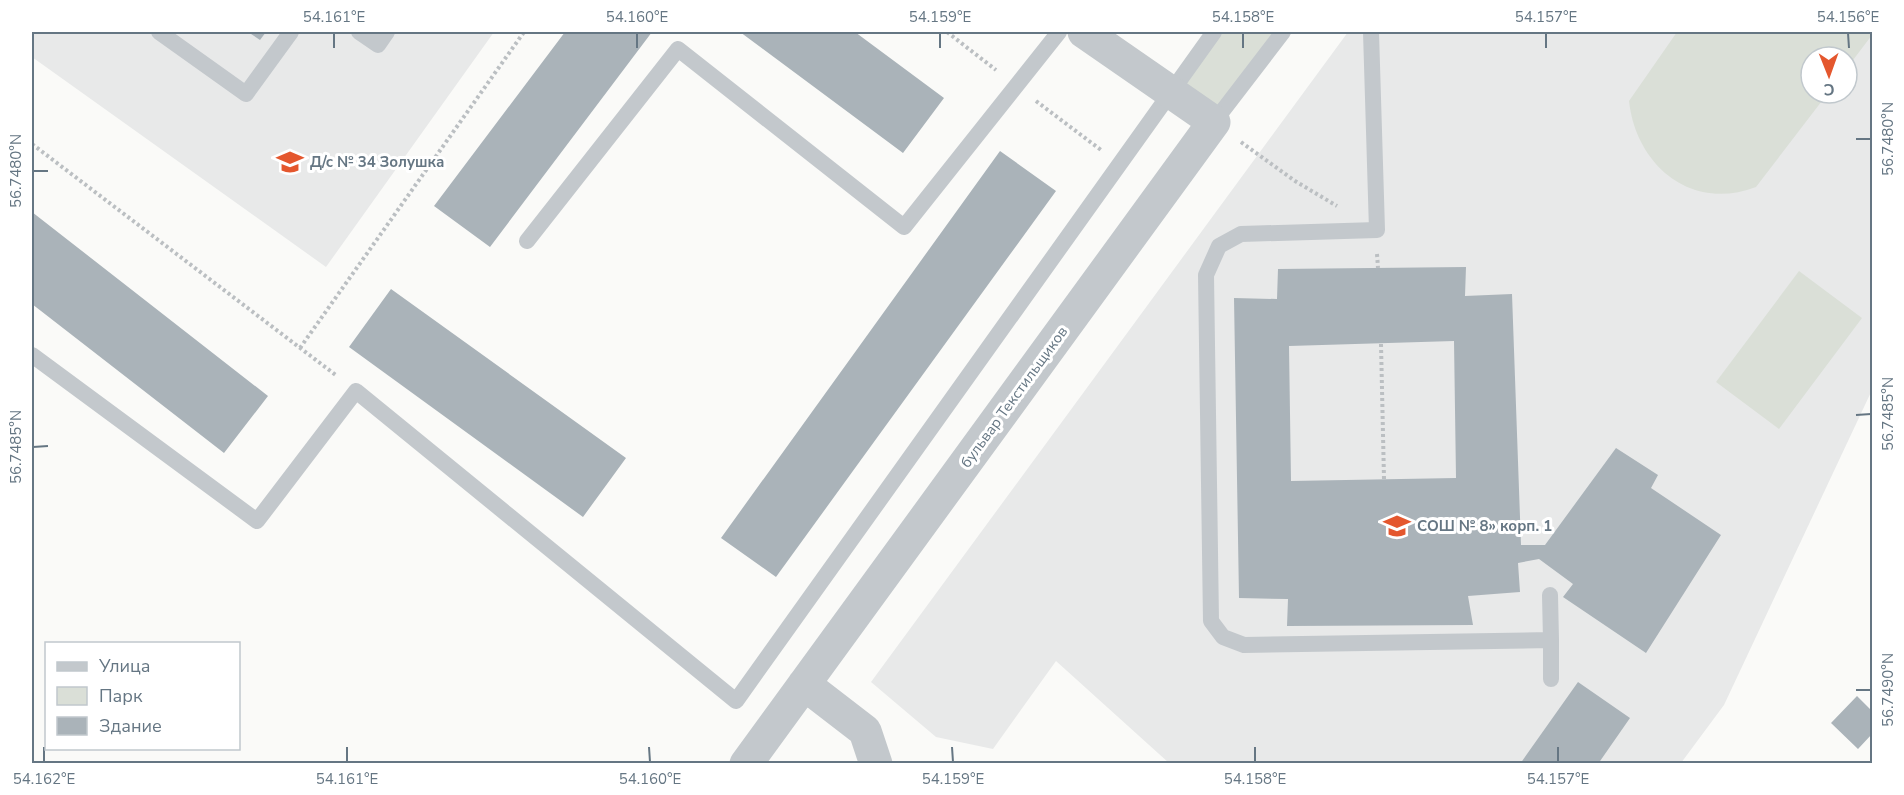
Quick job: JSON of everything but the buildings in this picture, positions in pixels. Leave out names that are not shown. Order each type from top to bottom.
[{"type":"street","points":[[1084,32],[1214,122]]},
{"type":"street","name":"бульвар Текстильщиков","points":[[746,764],[1214,122]]},
{"type":"street","points":[[804,684],[865,731],[876,764]]},
{"type":"lane","points":[[159,32],[246,94],[291,32]]},
{"type":"lane","points":[[359,32],[378,45],[387,32]]},
{"type":"lane","points":[[527,241],[678,49],[904,227],[1059,32]]},
{"type":"lane","points":[[32,355],[257,521],[356,391],[736,701],[1214,32]]},
{"type":"lane","name":"бульвар Текстильщиков","points":[[1214,122],[1283,32]]},
{"type":"lane","points":[[1371,32],[1377,230],[1241,234],[1219,246],[1206,275],[1210,621],[1223,637],[1244,645],[1551,640]]},
{"type":"lane","points":[[1550,595],[1551,679]]},
{"type":"path","points":[[300,348],[524,32]]},
{"type":"path","points":[[1214,122],[1295,181],[1377,230],[1378,268]]},
{"type":"path","points":[[32,144],[356,391]]},
{"type":"path","points":[[1381,344],[1384,479]]},
{"type":"shaded area","name":"Д/с № 34 Золушка","points":[[32,32],[494,32],[326,267],[32,57]]},
{"type":"shaded area","name":"СОШ № 8» корп. 1","points":[[1348,32],[1872,32],[1872,390],[1724,705],[1681,763],[1169,763],[1056,661],[993,749],[936,737],[871,682]]},
{"type":"green space","points":[[1218,32],[1276,32],[1216,111],[1180,83]]},
{"type":"green space","points":[[1677,32],[1872,32],[1859,52],[1859,45],[1799,45],[1799,105],[1819,105],[1756,187],[1732,193],[1710,193],[1689,188],[1671,177],[1655,163],[1643,145],[1634,124],[1629,101]]},
{"type":"green space","points":[[1799,271],[1862,318],[1779,429],[1716,382]]},
{"type":"place","name":"Д/с № 34 Золушка","points":[[290,162]]},
{"type":"place","name":"СОШ № 8» корп. 1","points":[[1397,526]]}]
